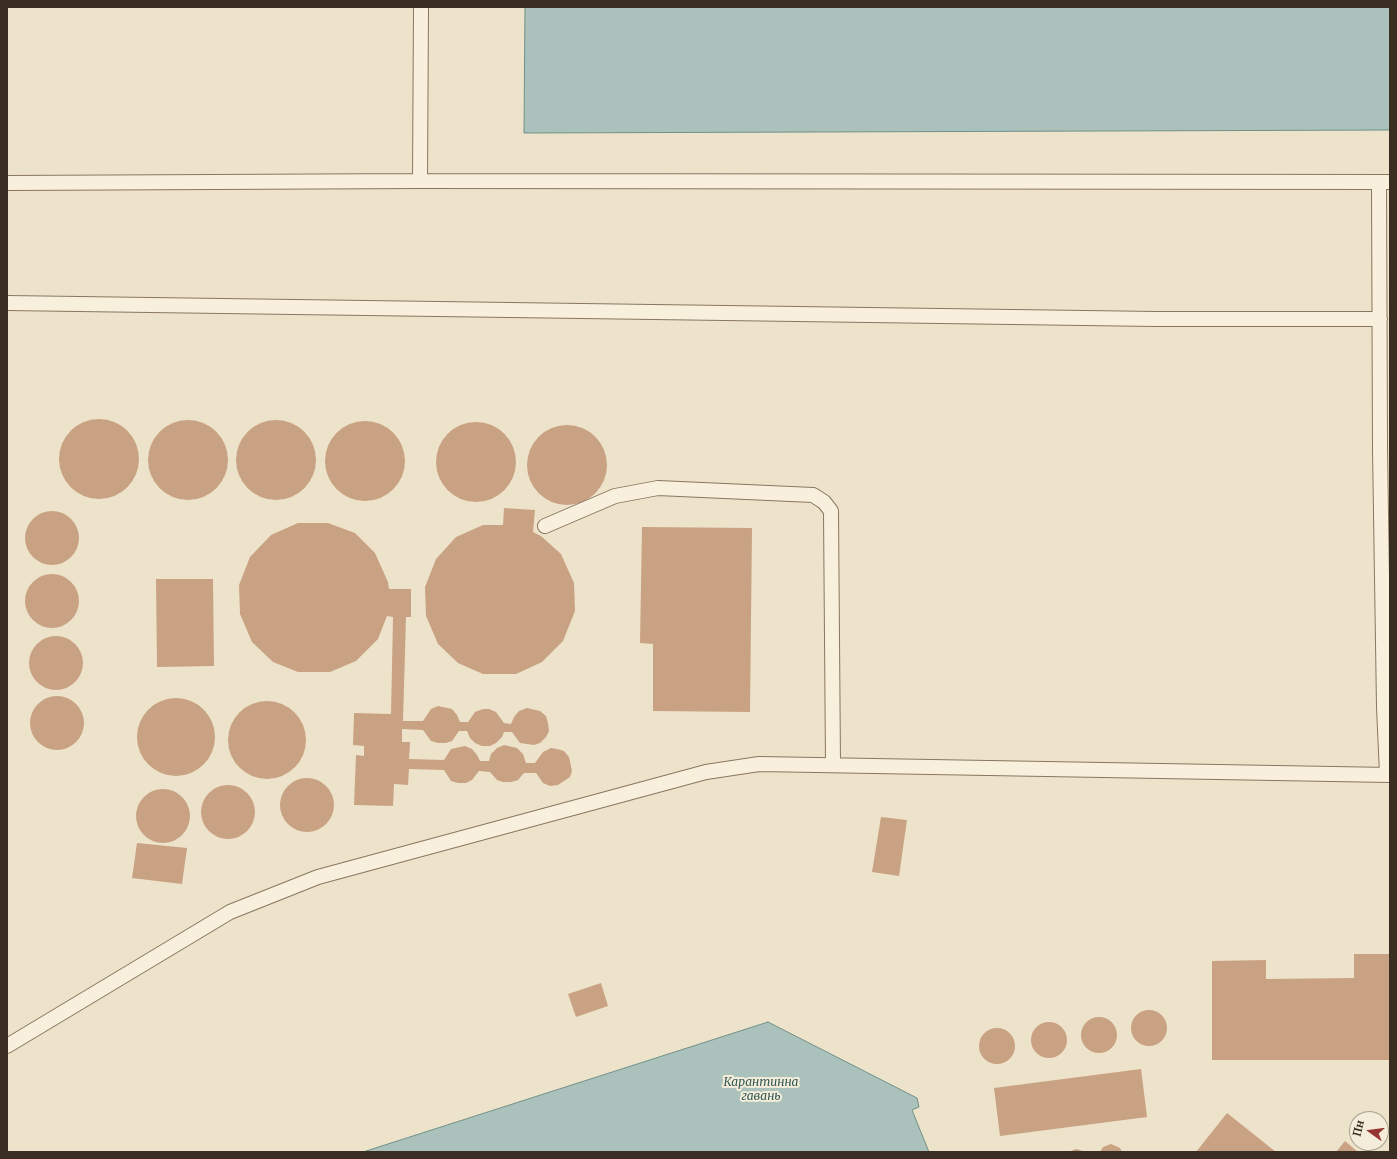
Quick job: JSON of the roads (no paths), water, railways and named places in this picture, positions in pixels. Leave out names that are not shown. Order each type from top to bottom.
[{"type":"lane","points":[[420,181],[421,7]]},
{"type":"lane","points":[[7,183],[420,181],[1385,182],[1380,319],[1385,448],[1388,774],[759,764],[706,772],[318,877],[230,912],[7,1046]]},
{"type":"lane","points":[[7,303],[1156,320],[1380,319]]},
{"type":"lane","points":[[544,526],[615,496],[658,488],[813,495],[824,502],[831,511],[833,765]]},
{"type":"water","points":[[525,7],[1390,7],[1390,130],[524,133]]},
{"type":"water","name":"Карантинна гавань","points":[[768,1022],[917,1098],[919,1107],[912,1110],[929,1152],[363,1152]]}]
